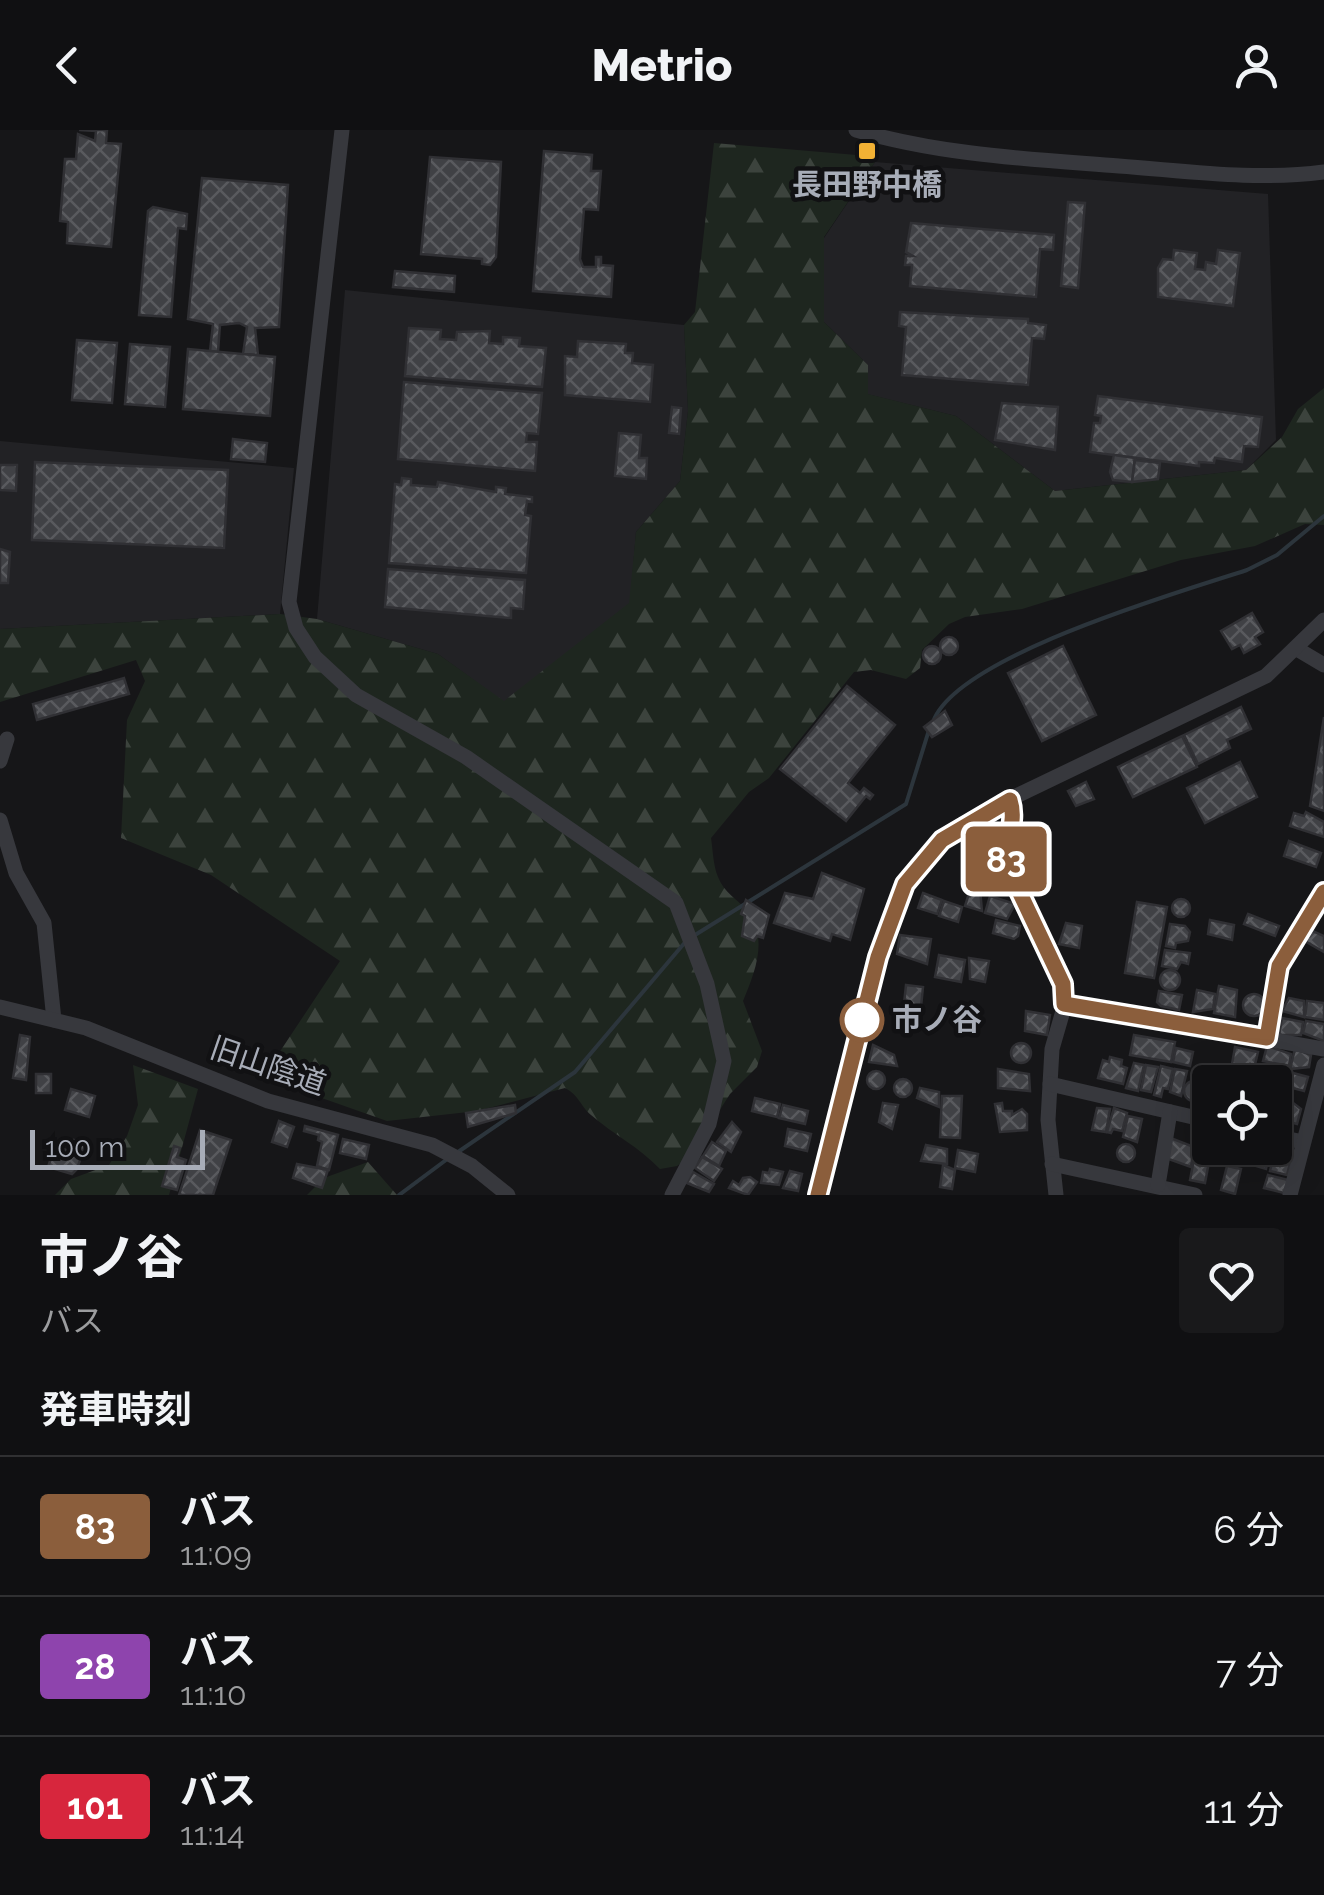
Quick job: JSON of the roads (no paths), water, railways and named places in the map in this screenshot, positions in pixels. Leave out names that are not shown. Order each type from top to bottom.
[{"type":"street","points":[[342,130],[290,602],[296,628],[315,657],[356,695],[466,757],[676,903],[707,984],[724,1061],[709,1124],[672,1195]]},
{"type":"street","points":[[856,130],[1258,178],[1324,172]]},
{"type":"street","points":[[818,1195],[878,957],[905,884],[942,840],[1010,800],[1266,676],[1324,620]]},
{"type":"street","points":[[1297,649],[1324,665]]},
{"type":"street","points":[[0,761],[6,738]]},
{"type":"street","points":[[1010,800],[1015,815],[1004,850],[1015,890],[1063,984],[1064,1004],[1052,1049],[1050,1084],[1056,1195]]},
{"type":"street","points":[[0,820],[16,873],[44,923],[54,1020]]},
{"type":"street","points":[[1267,1038],[1279,966],[1324,892]]},
{"type":"street","points":[[1064,1004],[1324,1049]]},
{"type":"street","name":"旧山陰道","points":[[0,1007],[54,1020],[192,1069],[268,1101],[432,1144],[472,1166],[508,1195]]},
{"type":"street","points":[[1290,1195],[1324,1066]]},
{"type":"street","points":[[1050,1084],[1192,1118]]},
{"type":"street","points":[[1158,1185],[1170,1112]]},
{"type":"street","points":[[1292,1140],[1302,1142]]},
{"type":"street","points":[[1052,1164],[1194,1195]]},
{"type":"waterway","points":[[933,722],[950,697],[1025,651],[1124,610],[1247,570],[1277,555],[1324,516]]},
{"type":"waterway","points":[[695,935],[906,804],[929,730]]},
{"type":"waterway","points":[[458,1152],[575,1072],[687,940]]},
{"type":"waterway","points":[[399,1195],[446,1160]]},
{"type":"place","name":"長田野中橋","points":[[867,151]]},
{"type":"place","name":"市ノ谷","points":[[862,1020]]}]
